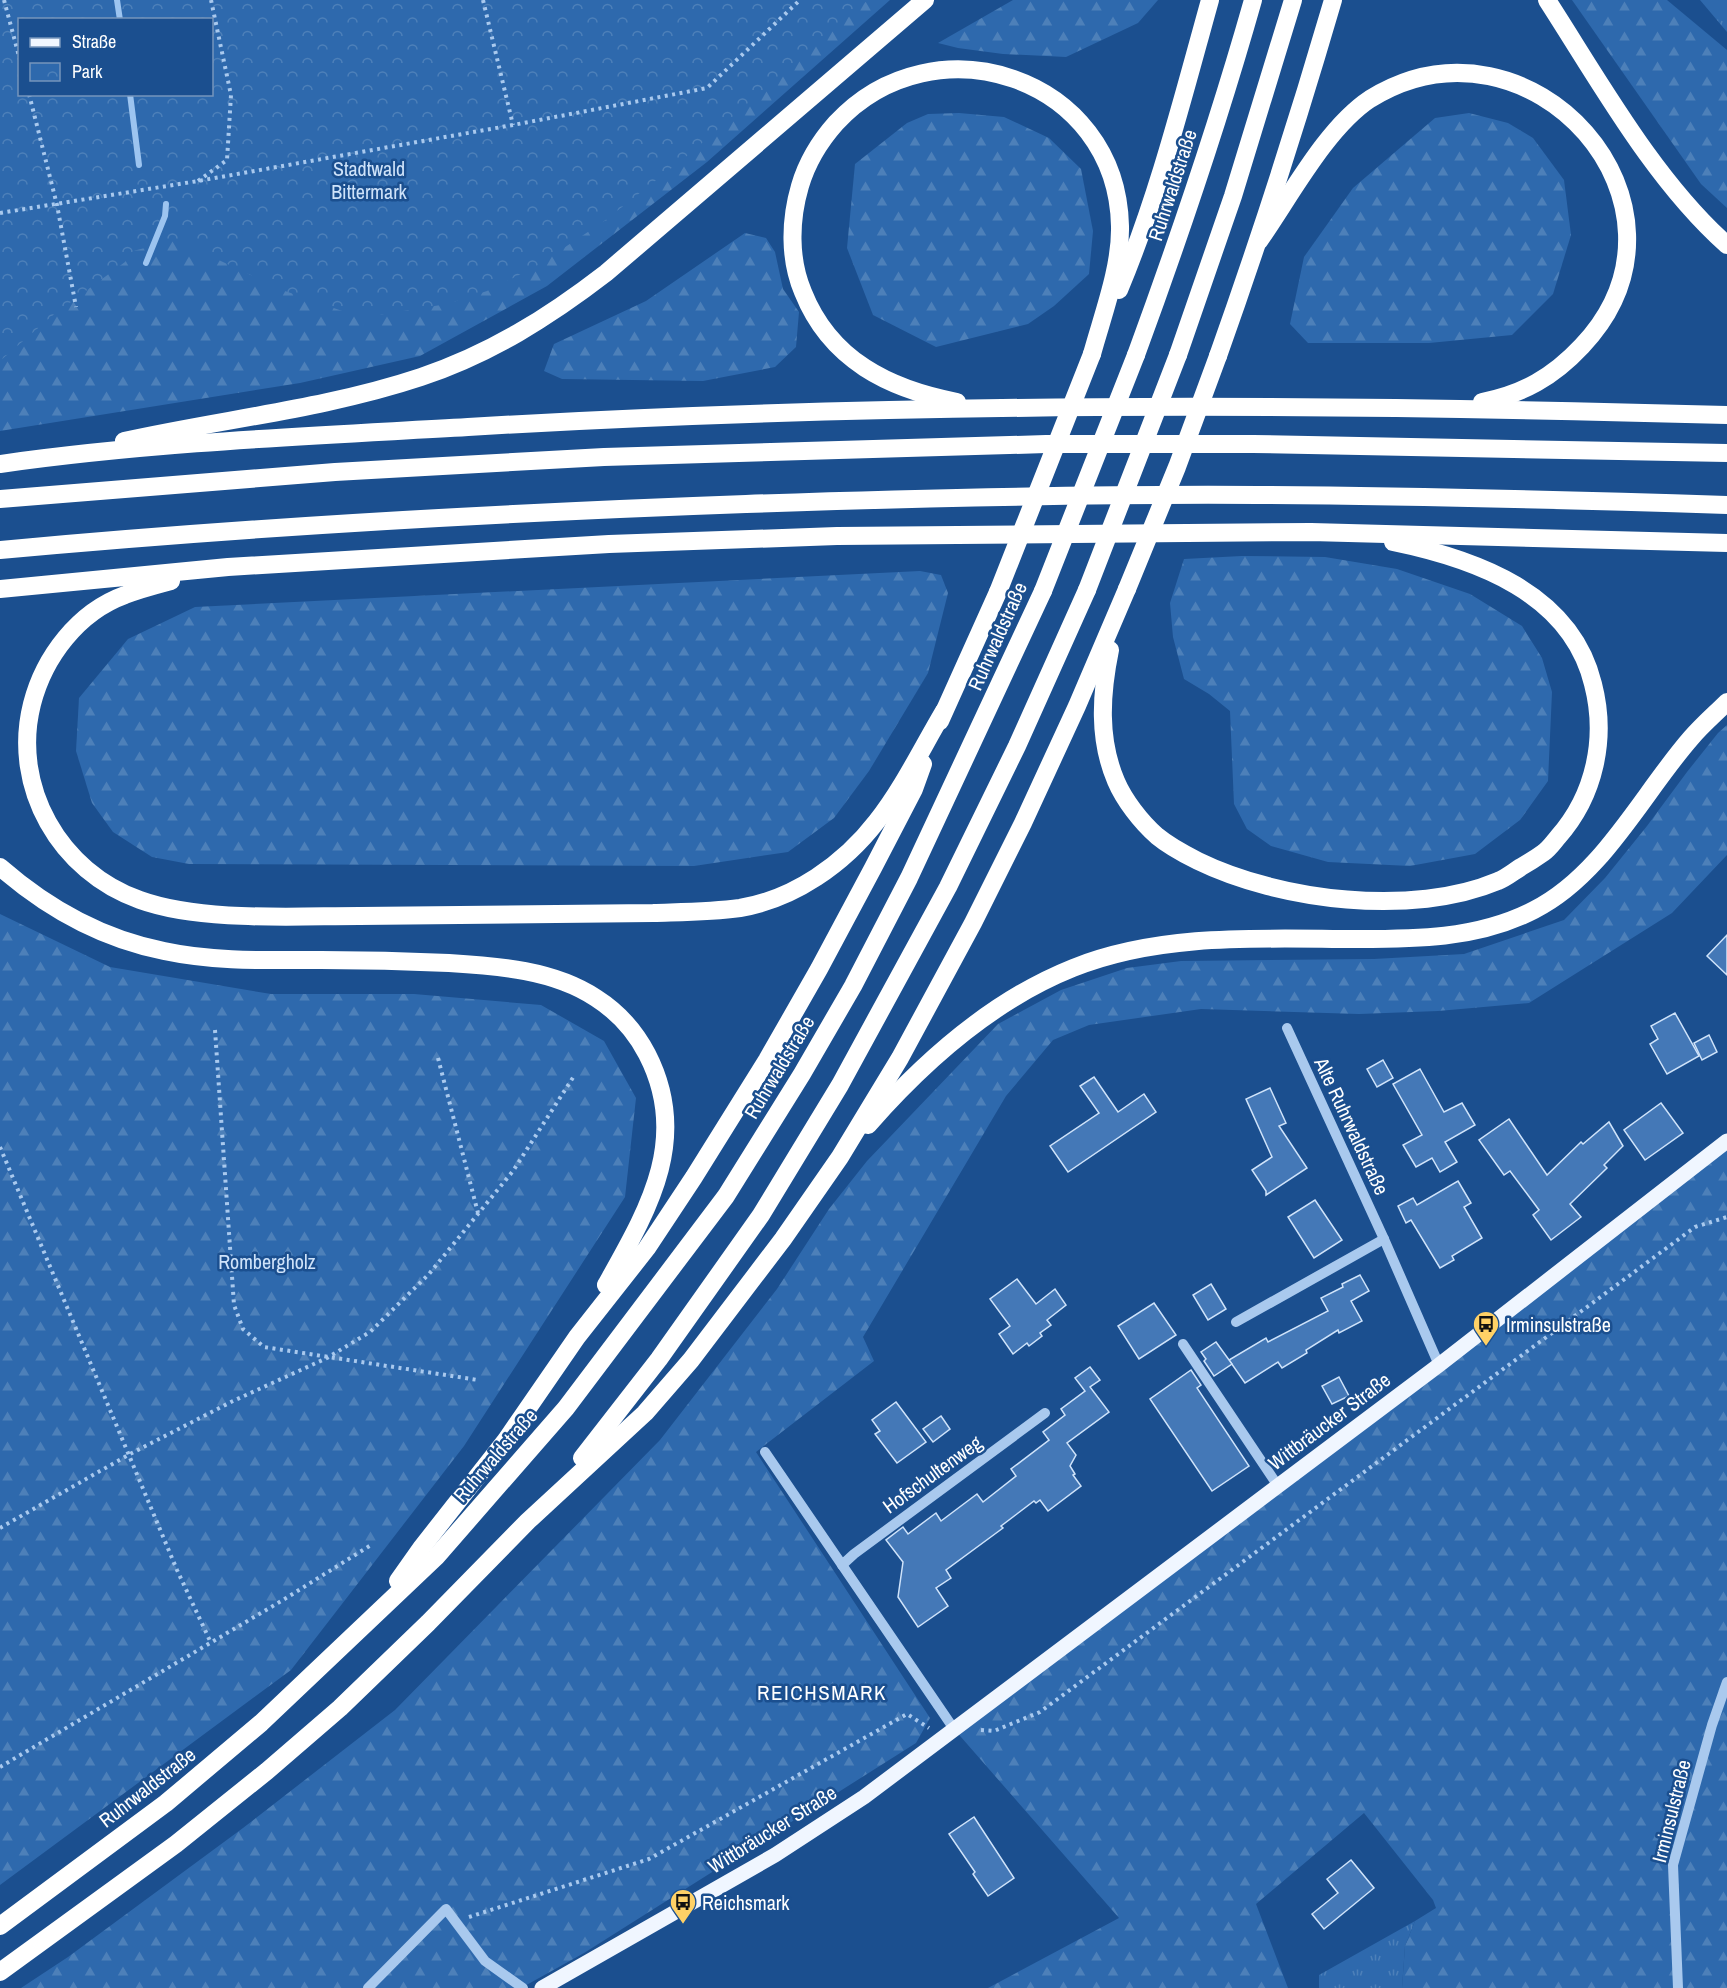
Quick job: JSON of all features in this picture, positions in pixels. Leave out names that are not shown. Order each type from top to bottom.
[{"type":"highway","points":[[65,455],[175,430],[379,389],[421,377],[468,359],[517,334],[564,306],[606,273],[925,0]]},
{"type":"highway","points":[[373,1615],[422,1547],[506,1440],[577,1337],[647,1248],[767,1060],[894,829],[914,789],[944,711],[998,592],[1092,354],[1132,260],[1161,171],[1210,0]]},
{"type":"highway","name":"Ruhrwaldstraße","points":[[0,1926],[166,1803],[261,1723],[436,1557],[566,1408],[726,1197],[853,986],[899,897],[977,735],[1043,591],[1136,355],[1196,188],[1253,0]]},
{"type":"highway","points":[[528,1521],[595,1442],[659,1359],[761,1215],[840,1085],[948,886],[1017,746],[1087,590],[1178,355],[1233,196],[1293,0]]},
{"type":"highway","points":[[0,1971],[176,1844],[267,1771],[348,1700],[428,1623],[528,1521],[663,1394],[783,1239],[840,1157],[900,1058],[993,883],[1077,706],[1127,589],[1177,467],[1259,241],[1307,91],[1333,0]]},
{"type":"highway","points":[[1547,0],[1644,147],[1697,214],[1727,245]]},
{"type":"highway","points":[[1010,408],[944,400],[891,382],[862,367],[837,346],[809,308],[800,284],[794,256],[792,227],[796,199],[803,175],[814,152],[844,114],[865,97],[887,85],[916,74],[945,68],[973,69],[1000,74],[1035,87],[1071,112],[1089,132],[1111,176],[1121,227],[1118,258],[1092,354]]},
{"type":"highway","points":[[1259,241],[1327,141],[1347,118],[1369,100],[1390,88],[1415,78],[1441,72],[1470,72],[1499,76],[1527,86],[1572,114],[1605,157],[1618,182],[1624,210],[1627,238],[1624,266],[1616,293],[1605,316],[1590,338],[1570,358],[1528,389],[1483,402],[1421,408]]},
{"type":"highway","points":[[0,464],[65,455],[334,435],[603,419],[788,412],[1258,406],[1727,415]]},
{"type":"highway","points":[[0,499],[335,472],[592,458],[1046,444],[1287,444],[1727,453]]},
{"type":"highway","points":[[0,550],[351,523],[606,509],[929,498],[1254,495],[1476,497],[1727,505]]},
{"type":"highway","points":[[1127,589],[1104,679],[1102,712],[1105,745],[1116,782],[1136,813],[1158,837],[1182,853],[1223,873],[1277,889],[1336,899],[1394,901],[1452,895],[1499,881],[1544,852],[1574,820],[1591,783],[1599,743],[1599,706],[1591,674],[1578,644],[1558,618],[1536,598],[1494,572],[1417,546],[1365,537],[1311,532]]},
{"type":"highway","points":[[0,589],[228,567],[609,544],[837,536],[1311,532],[1727,543]]},
{"type":"highway","points":[[228,567],[123,596],[96,610],[74,629],[54,653],[32,704],[28,728],[26,753],[34,788],[48,825],[74,859],[103,883],[139,900],[178,910],[300,916],[653,913],[742,908],[781,896],[808,882],[848,853],[877,822],[944,711]]},
{"type":"highway","points":[[840,1157],[924,1068],[964,1033],[997,1008],[1034,986],[1074,967],[1158,946],[1206,941],[1405,940],[1452,936],[1500,926],[1537,909],[1567,889],[1597,859],[1626,825],[1691,738],[1727,702]]},
{"type":"highway","points":[[0,867],[53,907],[111,936],[146,947],[185,955],[226,959],[386,960],[471,964],[516,970],[569,984],[596,997],[622,1018],[640,1041],[654,1068],[664,1098],[666,1126],[664,1158],[654,1194],[637,1230],[577,1337]]},
{"type":"main road","name":"Wittbräucker Straße","points":[[542,1988],[775,1855],[864,1797],[1438,1365],[1727,1141]]},
{"type":"street","name":"Alte Ruhrwaldstraße","points":[[1287,1029],[1384,1239],[1438,1365]]},
{"type":"street","points":[[1236,1322],[1384,1239]]},
{"type":"street","points":[[1183,1344],[1278,1486]]},
{"type":"street","name":"Hofschultenweg","points":[[842,1565],[1045,1413]]},
{"type":"street","points":[[765,1452],[954,1729]]},
{"type":"street","name":"Irminsulstraße","points":[[1677,1988],[1673,1865],[1712,1725],[1727,1682]]},
{"type":"street","points":[[368,1988],[446,1909],[485,1961],[523,1988]]},
{"type":"path","points":[[4,0],[18,52]]},
{"type":"path","points":[[198,181],[227,160],[231,96],[211,0]]},
{"type":"path","points":[[483,0],[513,125]]},
{"type":"path","points":[[0,213],[198,181],[707,88],[800,0]]},
{"type":"path","points":[[29,96],[57,205],[76,307]]},
{"type":"path","points":[[215,1029],[234,1305],[243,1329],[264,1347],[478,1380]]},
{"type":"path","points":[[438,1058],[478,1214]]},
{"type":"path","points":[[0,1528],[130,1454],[233,1401],[327,1358],[370,1332],[429,1274],[513,1171],[574,1077]]},
{"type":"path","points":[[0,1147],[177,1570],[211,1643]]},
{"type":"path","points":[[456,1921],[649,1859],[907,1714],[927,1728],[994,1731],[1040,1712],[1695,1227],[1727,1217]]},
{"type":"path","points":[[0,1767],[211,1643],[371,1545]]},
{"type":"green space","name":"Stadtwald Bittermark","points":[[0,0],[890,0],[707,162],[547,286],[420,356],[300,383],[0,431]]},
{"type":"green space","name":"Stadtwald Bittermark","points":[[0,0],[868,0],[688,155],[603,222],[535,267],[487,291],[447,304],[372,316],[348,313],[285,291],[176,240],[133,251],[125,262],[52,316],[0,361]]},
{"type":"green space","points":[[1013,0],[1158,0],[1138,23],[1066,57],[1003,54],[938,43]]},
{"type":"green space","points":[[1572,0],[1667,0],[1727,50],[1727,208],[1701,184]]},
{"type":"green space","points":[[1700,0],[1727,0],[1727,32]]},
{"type":"green space","points":[[959,113],[1004,117],[1049,138],[1081,169],[1093,231],[1089,274],[1054,306],[1028,324],[936,347],[873,315],[847,248],[855,164],[907,123],[928,114]]},
{"type":"green space","points":[[1469,113],[1508,123],[1533,138],[1564,180],[1571,235],[1553,294],[1512,335],[1429,343],[1308,343],[1290,324],[1304,257],[1353,188],[1435,118]]},
{"type":"green space","points":[[745,233],[766,238],[775,252],[783,289],[799,312],[796,347],[775,367],[703,381],[562,379],[544,371],[554,344],[646,301]]},
{"type":"green space","points":[[1242,556],[1325,557],[1397,569],[1470,594],[1522,626],[1542,658],[1552,692],[1548,781],[1520,820],[1475,854],[1410,866],[1328,862],[1271,846],[1247,829],[1234,804],[1230,711],[1209,694],[1184,679],[1173,637],[1170,603],[1184,559]]},
{"type":"green space","points":[[920,571],[941,575],[948,593],[928,673],[869,771],[834,818],[788,852],[694,866],[189,864],[152,857],[113,832],[92,803],[76,751],[79,698],[128,639],[195,607]]},
{"type":"green space","points":[[1727,725],[1727,855],[1672,913],[1529,1003],[1438,1011],[1359,1014],[1201,1009],[1089,1025],[1053,1040],[1006,1096],[863,1337],[874,1361],[756,1452],[930,1718],[916,1743],[584,1953],[521,1988],[21,1988],[68,1957],[243,1828],[395,1710],[660,1440],[777,1289],[829,1209],[867,1161],[998,1024],[1061,990],[1127,968],[1181,961],[1374,959],[1464,954],[1564,920],[1605,878],[1718,733]]},
{"type":"green space","name":"Rombergholz","points":[[0,914],[110,967],[271,994],[414,994],[541,1005],[604,1041],[636,1098],[625,1197],[464,1446],[291,1670],[0,1885]]},
{"type":"green space","points":[[1727,1141],[1727,1988],[1402,1988],[1405,1946],[1415,1921],[1436,1908],[1433,1900],[1364,1813],[1256,1904],[1288,1988],[988,1988],[1119,1918],[954,1729]]},
{"type":"green space","points":[[1415,1921],[1405,1946],[1402,1988],[1319,1988],[1319,1975]]},
{"type":"building","points":[[1727,935],[1727,975],[1707,956]]},
{"type":"building","points":[[1675,1013],[1699,1056],[1667,1074],[1650,1044],[1658,1039],[1651,1026]]},
{"type":"building","points":[[1709,1035],[1717,1052],[1702,1060],[1694,1043]]},
{"type":"building","points":[[1383,1060],[1393,1078],[1377,1087],[1367,1069]]},
{"type":"building","points":[[1420,1069],[1444,1112],[1462,1103],[1475,1125],[1445,1142],[1457,1162],[1440,1172],[1432,1158],[1416,1167],[1403,1145],[1422,1135],[1393,1084]]},
{"type":"building","points":[[1094,1077],[1118,1112],[1144,1094],[1156,1112],[1068,1172],[1050,1146],[1099,1113],[1080,1086]]},
{"type":"building","points":[[1270,1088],[1286,1123],[1279,1126],[1307,1168],[1266,1195],[1266,1191],[1252,1170],[1272,1157],[1246,1099]]},
{"type":"building","points":[[1661,1103],[1683,1133],[1645,1160],[1624,1130]]},
{"type":"building","points":[[1509,1119],[1547,1175],[1581,1142],[1583,1144],[1609,1122],[1623,1146],[1604,1165],[1607,1168],[1570,1204],[1581,1217],[1551,1240],[1533,1215],[1539,1210],[1510,1171],[1504,1175],[1479,1140]]},
{"type":"building","points":[[1458,1181],[1471,1203],[1464,1207],[1482,1238],[1452,1256],[1454,1260],[1440,1268],[1411,1220],[1406,1223],[1398,1206],[1413,1198],[1417,1205]]},
{"type":"building","points":[[1315,1200],[1342,1240],[1314,1258],[1288,1217]]},
{"type":"building","points":[[1360,1275],[1369,1291],[1351,1301],[1362,1321],[1339,1333],[1338,1330],[1282,1368],[1278,1362],[1245,1383],[1229,1360],[1266,1338],[1268,1342],[1328,1311],[1321,1298]]},
{"type":"building","points":[[1017,1279],[1036,1304],[1055,1289],[1066,1305],[1047,1320],[1051,1325],[1040,1333],[1042,1336],[1029,1346],[1027,1343],[1013,1354],[999,1334],[1010,1326],[990,1299]]},
{"type":"building","points":[[1211,1284],[1226,1309],[1208,1320],[1193,1295]]},
{"type":"building","points":[[1154,1303],[1176,1335],[1139,1359],[1118,1326]]},
{"type":"building","points":[[1216,1342],[1232,1364],[1214,1376],[1201,1352]]},
{"type":"building","points":[[1090,1367],[1100,1380],[1090,1387],[1109,1412],[1067,1443],[1076,1455],[1070,1466],[1081,1486],[1048,1511],[1040,1500],[1036,1503],[1034,1501],[1001,1526],[1003,1528],[946,1570],[951,1578],[936,1588],[948,1606],[918,1627],[898,1597],[903,1562],[886,1540],[903,1527],[908,1534],[936,1513],[941,1521],[977,1494],[983,1502],[1016,1476],[1011,1469],[1049,1440],[1043,1432],[1065,1415],[1061,1409],[1085,1391],[1075,1378]]},
{"type":"building","points":[[1191,1370],[1201,1385],[1197,1388],[1249,1466],[1212,1491],[1150,1399]]},
{"type":"building","points":[[1339,1377],[1349,1396],[1332,1404],[1322,1386]]},
{"type":"building","points":[[896,1402],[926,1442],[897,1463],[875,1434],[880,1431],[872,1420]]},
{"type":"building","points":[[941,1416],[950,1429],[933,1442],[923,1429]]},
{"type":"building","points":[[974,1817],[1014,1878],[988,1896],[949,1834]]},
{"type":"building","points":[[1351,1860],[1374,1888],[1324,1929],[1312,1914],[1338,1893],[1327,1879]]},
{"type":"waterway","points":[[117,0],[120,18]]},
{"type":"waterway","points":[[130,96],[139,165]]},
{"type":"waterway","points":[[146,263],[165,216],[166,204]]},
{"type":"place","name":"Irminsulstraße","points":[[1486,1347]]},
{"type":"place","name":"Reichsmark","points":[[683,1925]]},
{"type":"district","name":"REICHSMARK","points":[[822,1692]]}]
